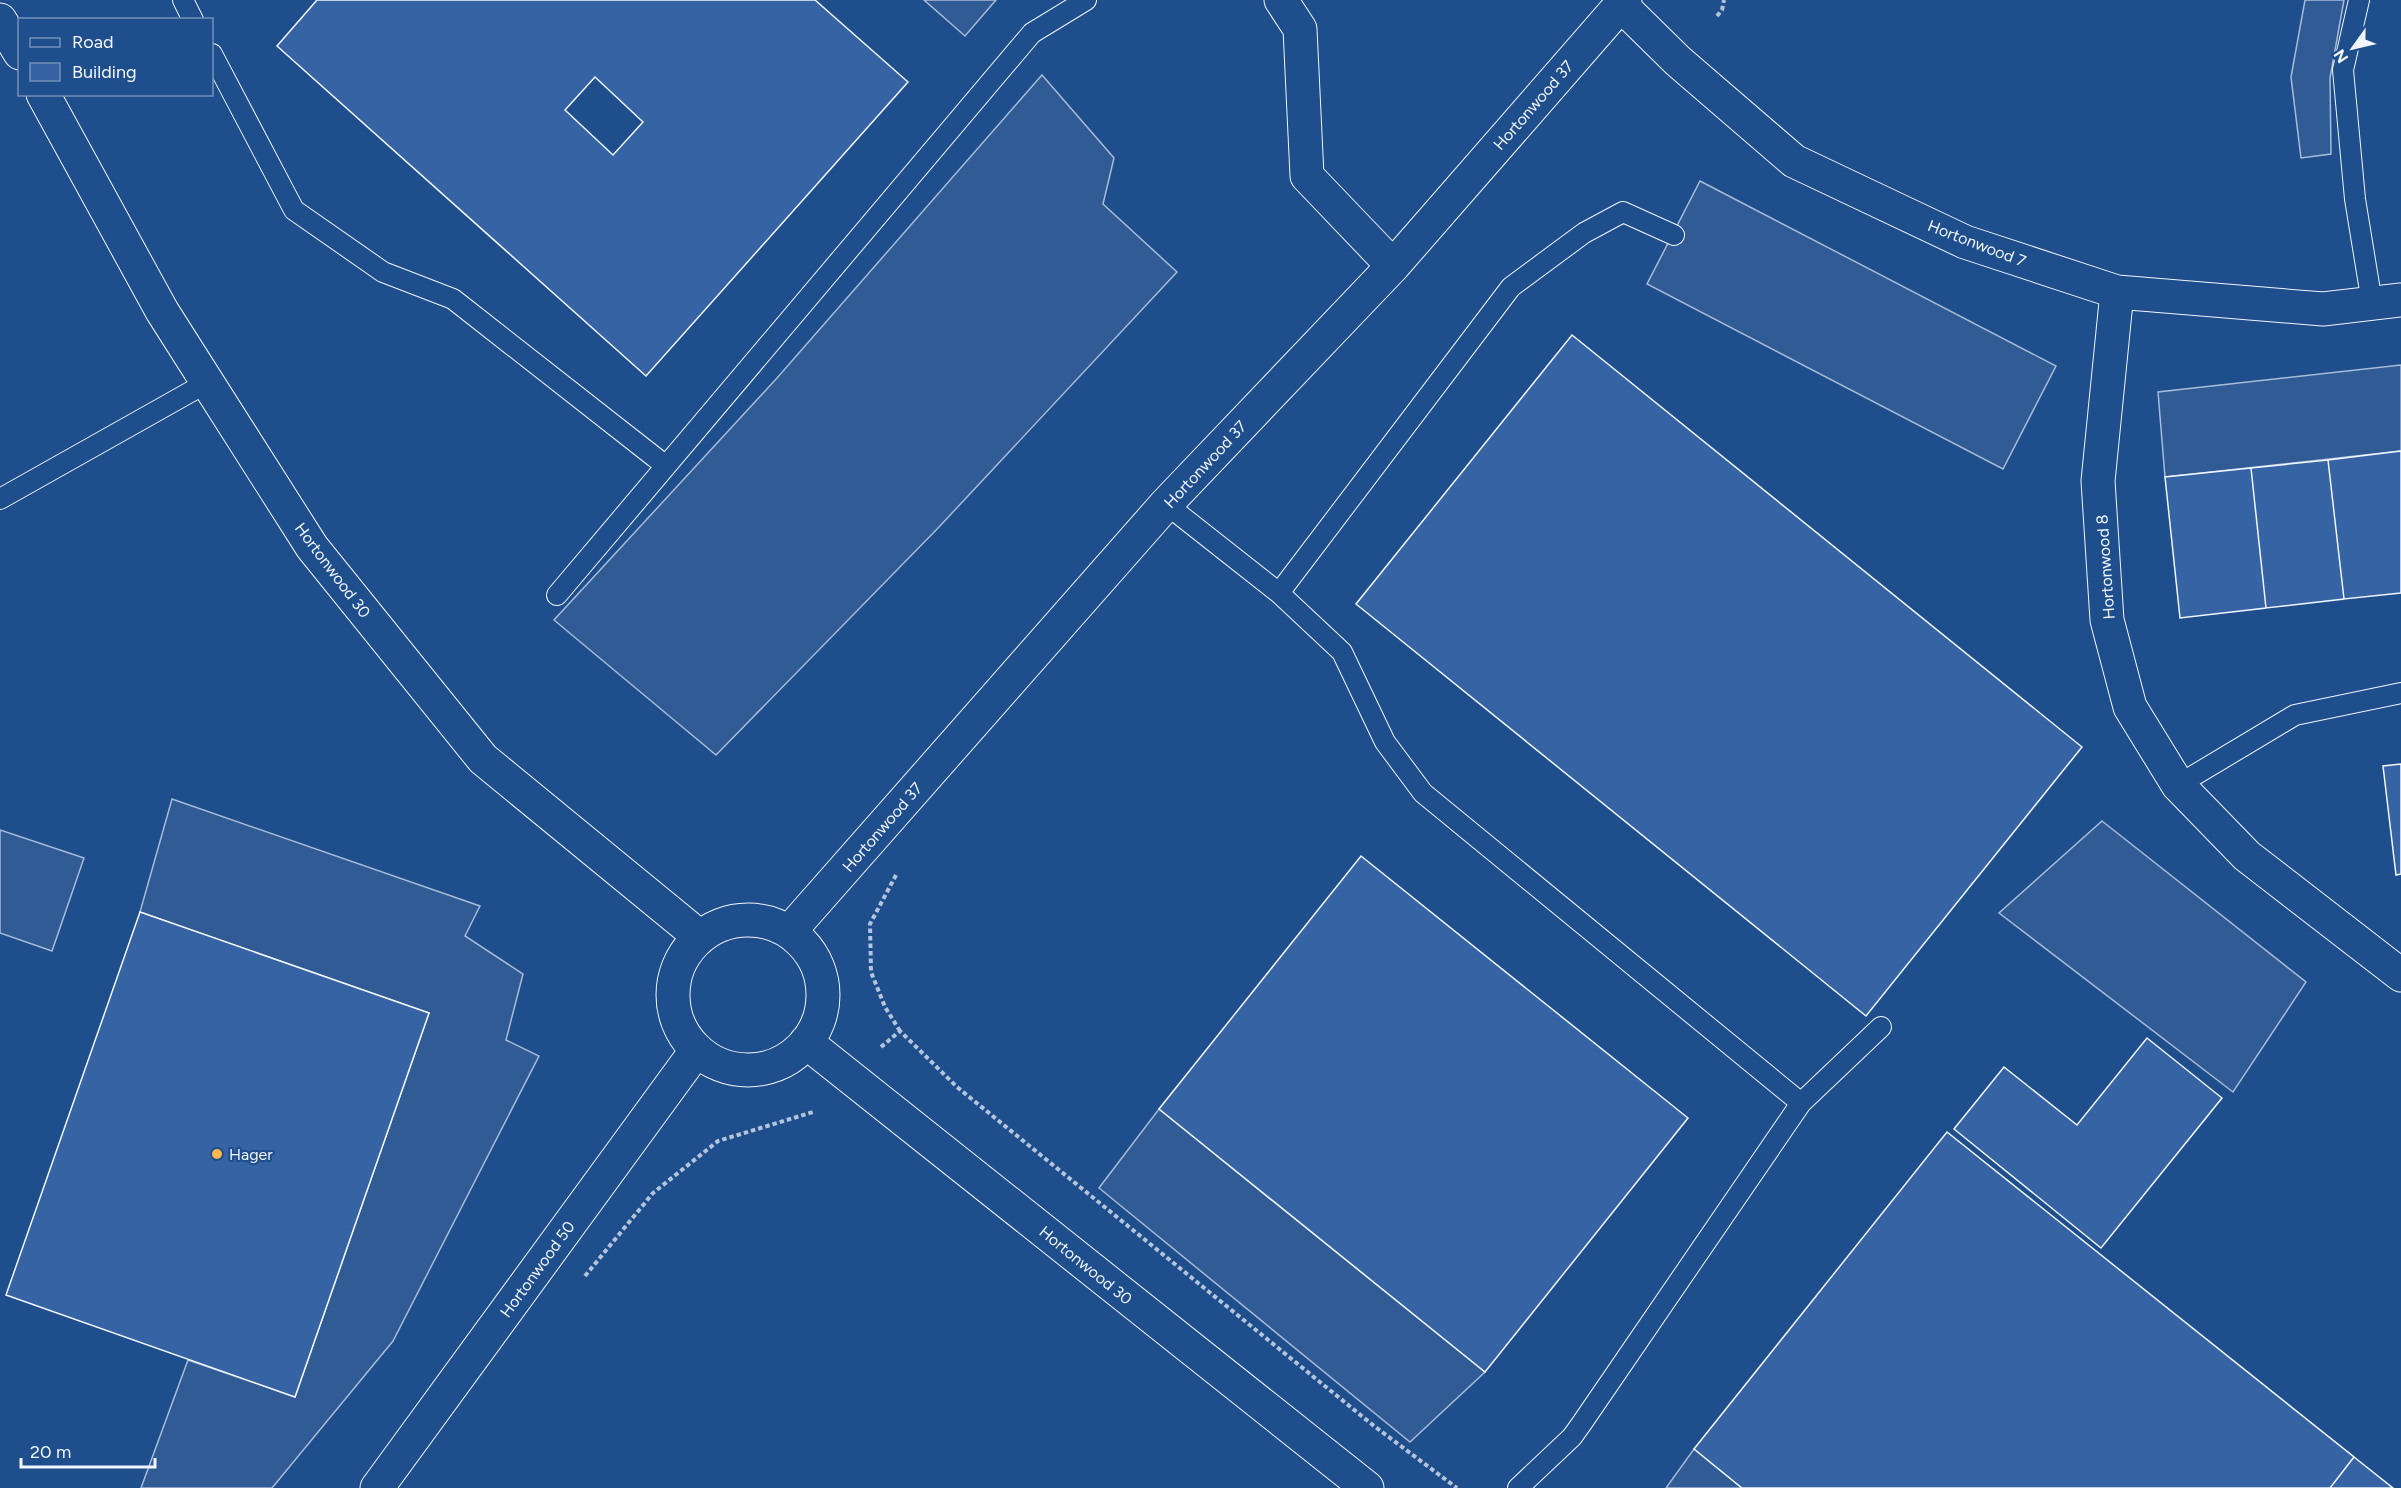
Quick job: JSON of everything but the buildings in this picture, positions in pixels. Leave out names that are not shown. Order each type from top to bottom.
[{"type":"street","points":[[1281,0],[1300,29],[1307,176],[1393,266]]},
{"type":"street","name":"Hortonwood 37","points":[[789,932],[1167,504],[1393,266],[1623,2]]},
{"type":"street","name":"Hortonwood 7","points":[[1623,2],[1678,61],[1794,161],[1965,242],[2116,292],[2323,309],[2387,301]]},
{"type":"street","points":[[0,20],[18,50]]},
{"type":"street","name":"Hortonwood 30","points":[[44,96],[162,311],[312,547],[483,759],[700,937]]},
{"type":"street","name":"Hortonwood 8","points":[[2116,292],[2098,481],[2107,620],[2130,707],[2178,785],[2247,856],[2401,975]]},
{"type":"street","points":[[744,920],[770,923],[789,932],[808,951],[820,974],[823,989],[821,1015],[806,1042],[796,1054],[773,1067],[760,1070],[734,1070],[709,1060],[696,1051],[680,1030],[673,1004],[672,986],[681,961],[700,937],[723,924],[744,920]]},
{"type":"street","name":"Hortonwood 30","points":[[806,1042],[1366,1488]]},
{"type":"street","name":"Hortonwood 50","points":[[377,1488],[696,1051]]},
{"type":"lane","points":[[183,0],[192,18]]},
{"type":"lane","points":[[557,595],[1032,33],[1086,0]]},
{"type":"lane","points":[[2359,0],[2343,70],[2355,199],[2387,301]]},
{"type":"lane","points":[[213,56],[294,210],[383,272],[453,299],[666,466]]},
{"type":"lane","points":[[1279,593],[1511,287],[1584,233],[1623,212],[1674,235]]},
{"type":"lane","points":[[0,499],[208,382]]},
{"type":"lane","points":[[1167,504],[1279,593],[1342,652],[1386,742],[1423,793],[1801,1103]]},
{"type":"lane","points":[[2178,785],[2295,715],[2401,693]]},
{"type":"lane","points":[[1518,1488],[1572,1437],[1801,1103],[1881,1027]]},
{"type":"path","points":[[1717,16],[1722,10],[1724,0]]},
{"type":"path","points":[[900,866],[870,924],[871,972],[885,1007],[900,1031],[957,1087],[1374,1426],[1457,1488]]},
{"type":"path","points":[[881,1047],[900,1031]]},
{"type":"path","points":[[580,1283],[653,1193],[718,1141],[813,1112]]},
{"type":"shaded area","points":[[924,0],[996,0],[965,36]]},
{"type":"shaded area","points":[[2305,0],[2344,0],[2330,78],[2331,154],[2301,158],[2291,77]]},
{"type":"shaded area","points":[[1042,75],[1114,158],[1103,204],[1177,272],[939,527],[716,755],[554,620],[777,378]]},
{"type":"shaded area","points":[[1700,181],[2056,366],[2003,469],[1647,284]]},
{"type":"shaded area","points":[[2401,365],[2401,451],[2165,477],[2158,392]]},
{"type":"shaded area","points":[[172,799],[480,906],[465,936],[523,974],[506,1040],[539,1056],[393,1341],[272,1488],[141,1488],[188,1360],[295,1397],[429,1013],[140,912]]},
{"type":"shaded area","points":[[2102,821],[2306,982],[2233,1092],[1999,913]]},
{"type":"shaded area","points":[[0,830],[84,858],[52,951],[0,933]]},
{"type":"shaded area","points":[[1159,1109],[1485,1372],[1410,1442],[1099,1188]]},
{"type":"shaded area","points":[[1694,1449],[1742,1488],[1666,1488]]},
{"type":"place","name":"Hager","points":[[217,1154]]}]
